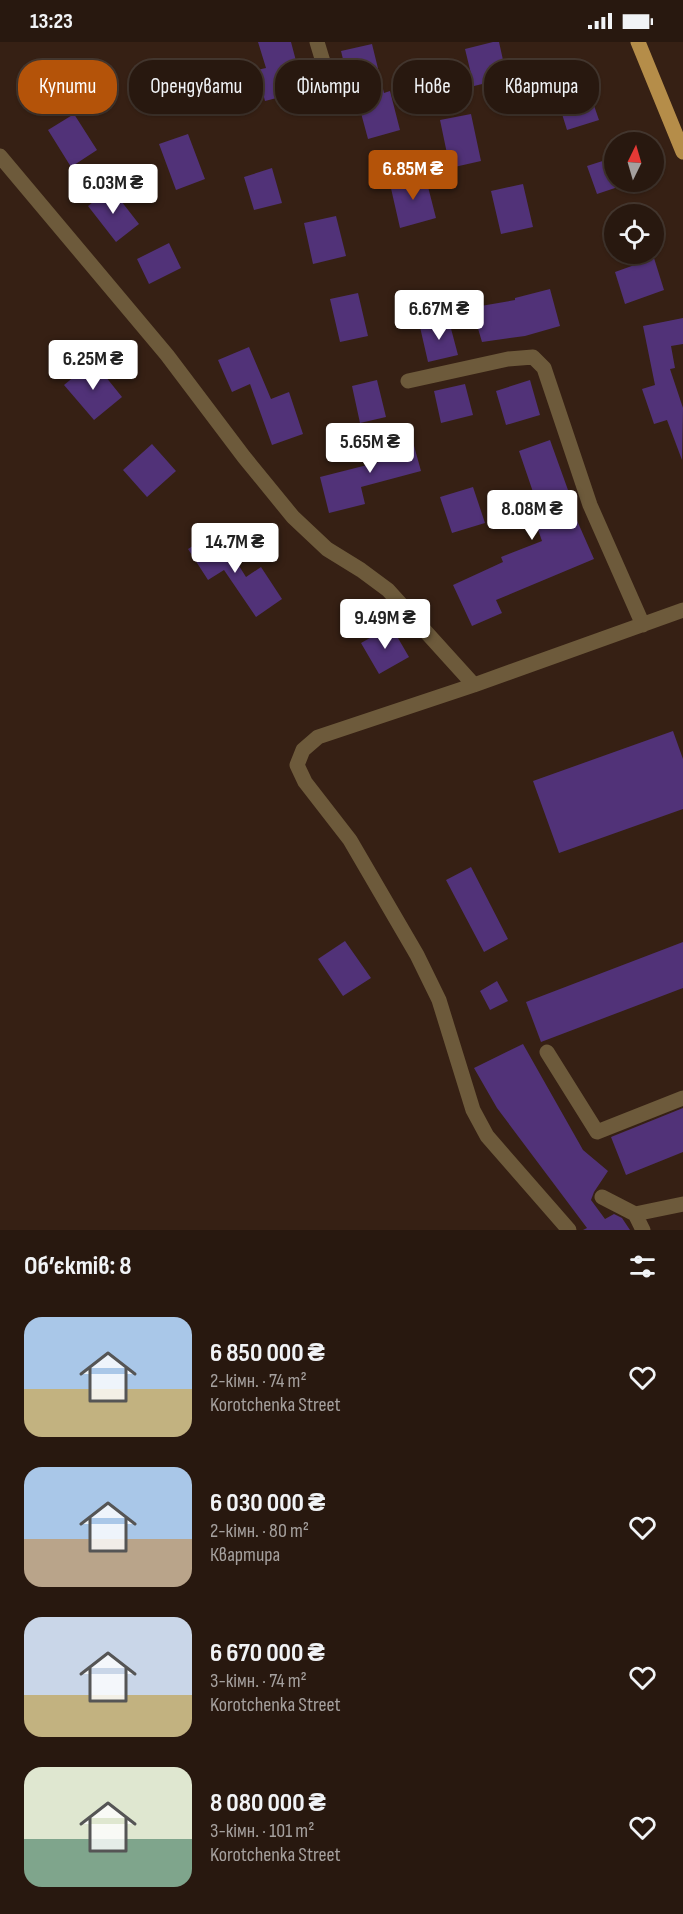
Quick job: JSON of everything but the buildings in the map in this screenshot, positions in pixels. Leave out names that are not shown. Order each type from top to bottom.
[{"type":"main road","points":[[638,42],[683,152]]},
{"type":"street","points":[[317,42],[322,60]]},
{"type":"street","points":[[0,156],[167,355],[293,517],[327,549],[362,570],[388,590],[474,685]]},
{"type":"street","points":[[408,381],[508,359],[533,357],[544,368],[590,506],[643,625]]},
{"type":"street","points":[[569,1230],[487,1136],[473,1110],[439,1000],[417,955],[350,840],[305,782],[297,765],[303,750],[318,737],[474,685],[683,610]]},
{"type":"street","points":[[547,1052],[597,1132],[683,1098]]},
{"type":"street","points":[[602,1197],[635,1214],[643,1230]]},
{"type":"street","points":[[635,1214],[683,1204]]}]
